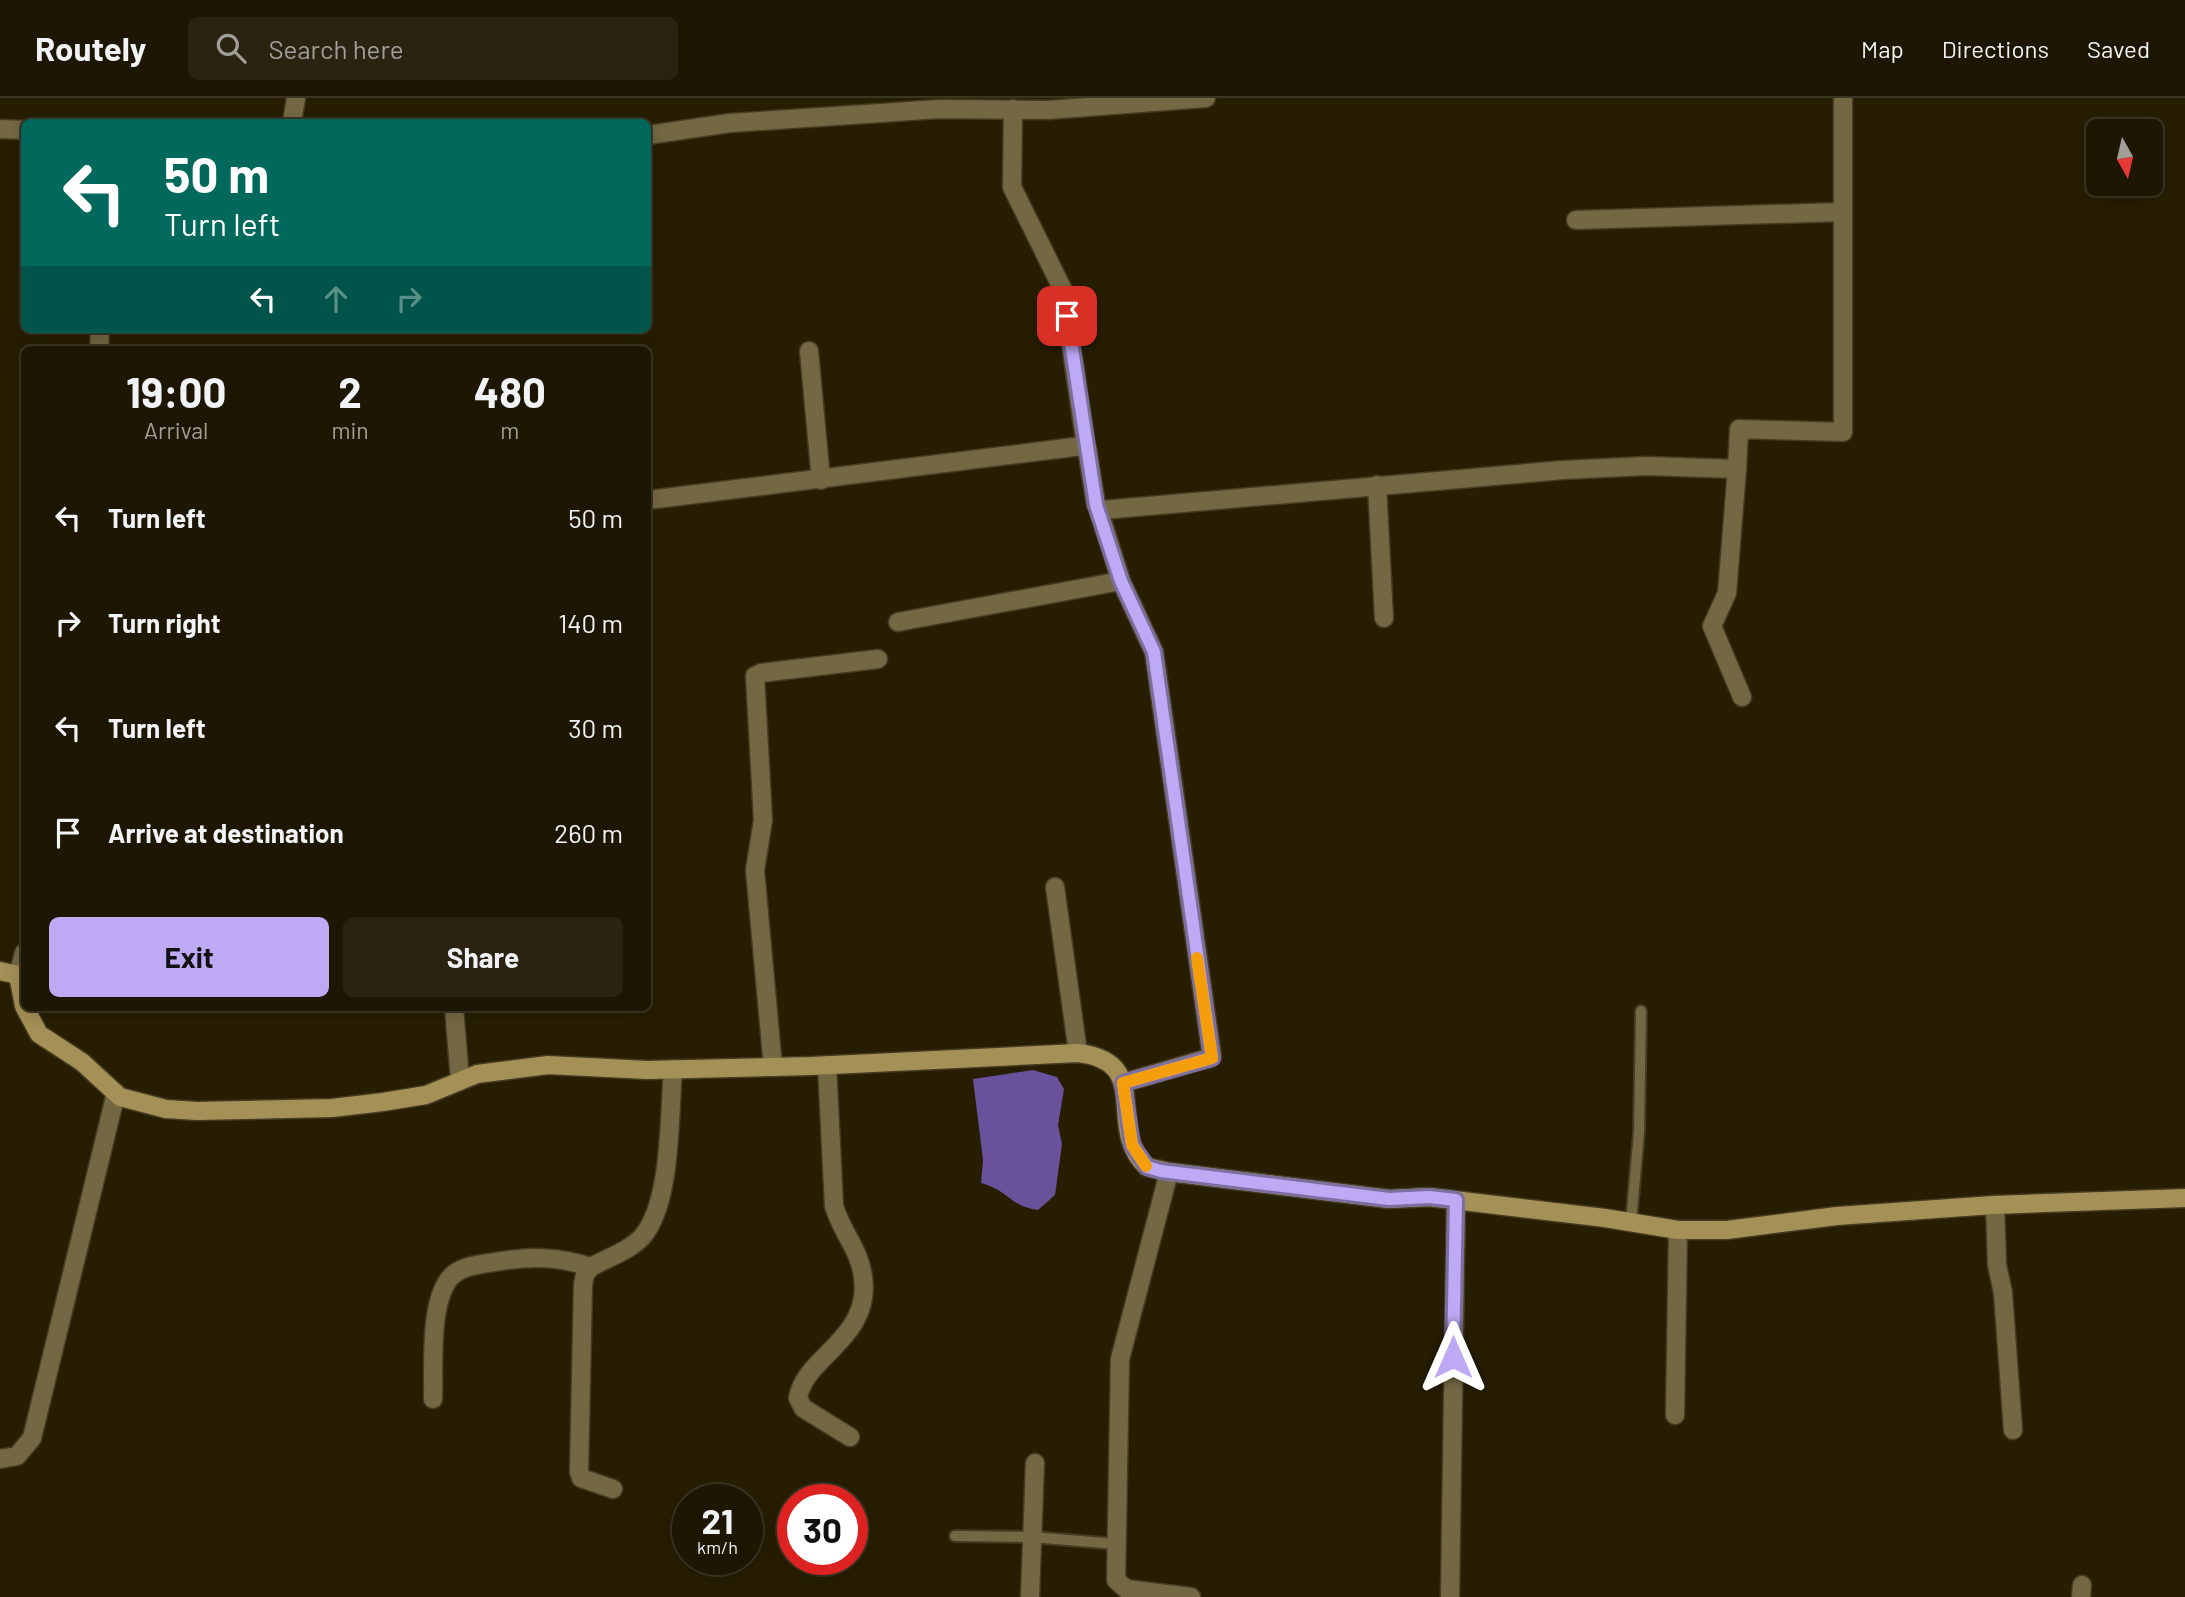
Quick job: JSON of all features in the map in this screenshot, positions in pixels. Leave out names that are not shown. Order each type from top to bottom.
[{"type":"main road","points":[[0,971],[14,972],[18,976],[21,989]]},
{"type":"main road","points":[[27,1011],[39,1034],[82,1062],[116,1093],[138,1103],[166,1109],[274,1111],[332,1108],[426,1095],[460,1080],[511,1068],[548,1065],[673,1069],[773,1067],[1078,1053],[1107,1059],[1116,1067],[1123,1083],[1127,1125],[1140,1160],[1147,1167],[1169,1172],[1389,1199],[1429,1197],[1456,1200],[1678,1230],[1727,1230],[1837,1216],[1995,1205],[2185,1198]]},
{"type":"street","points":[[292,119],[296,98]]},
{"type":"street","points":[[651,135],[730,123],[939,109],[1013,109],[1062,103],[1206,98]]},
{"type":"street","points":[[1742,698],[1712,625],[1727,593],[1730,572],[1739,429],[1843,432],[1843,98]]},
{"type":"street","points":[[1013,109],[1012,187],[1063,290],[1086,447],[1098,508],[1121,581],[1154,652],[1212,1058],[1123,1083]]},
{"type":"street","points":[[0,129],[21,130]]},
{"type":"street","points":[[1576,220],[1841,212]]},
{"type":"street","points":[[809,351],[821,480]]},
{"type":"street","points":[[651,500],[1086,447]]},
{"type":"street","points":[[1098,508],[1577,469],[1646,466],[1737,469]]},
{"type":"street","points":[[1377,485],[1384,618]]},
{"type":"street","points":[[898,622],[1121,581]]},
{"type":"street","points":[[773,1067],[755,870],[763,820],[755,676],[761,673],[878,659]]},
{"type":"street","points":[[1055,887],[1078,1053]]},
{"type":"street","points":[[18,976],[21,964]]},
{"type":"street","points":[[454,1011],[460,1080]]},
{"type":"street","points":[[827,1065],[834,1206],[839,1222],[859,1256],[864,1295],[860,1311],[849,1330],[807,1378],[797,1398],[803,1408],[850,1437]]},
{"type":"street","points":[[613,1489],[581,1478],[579,1467],[583,1285],[585,1274],[591,1267],[641,1239],[652,1223],[663,1174],[673,1069]]},
{"type":"street","points":[[0,1459],[17,1456],[33,1438],[116,1093]]},
{"type":"street","points":[[1169,1172],[1120,1359],[1116,1580],[1121,1587],[1191,1597]]},
{"type":"street","points":[[1450,1597],[1456,1200]]},
{"type":"street","points":[[1995,1205],[1997,1265],[2003,1293],[2013,1430]]},
{"type":"street","points":[[1675,1415],[1678,1230]]},
{"type":"street","points":[[433,1399],[438,1310],[443,1290],[456,1273],[471,1266],[525,1257],[562,1259],[591,1267]]},
{"type":"street","points":[[1030,1597],[1035,1463]]},
{"type":"lane","points":[[1632,1222],[1638,1145],[1641,1011]]},
{"type":"lane","points":[[955,1535],[1032,1537],[1116,1545]]},
{"type":"shaded area","points":[[1033,1070],[1057,1077],[1064,1089],[1058,1125],[1062,1144],[1055,1195],[1038,1210],[1021,1205],[991,1186],[981,1183],[983,1160],[973,1079]]},
{"type":"slow traffic","points":[[1146,1166],[1132,1145],[1123,1083],[1212,1058],[1197,958]]},
{"type":"route","points":[[1067,316],[1096,505],[1121,581],[1154,652],[1212,1058],[1123,1083],[1132,1145],[1147,1167],[1161,1171],[1389,1199],[1429,1197],[1456,1200],[1453,1241],[1453,1357]]}]
